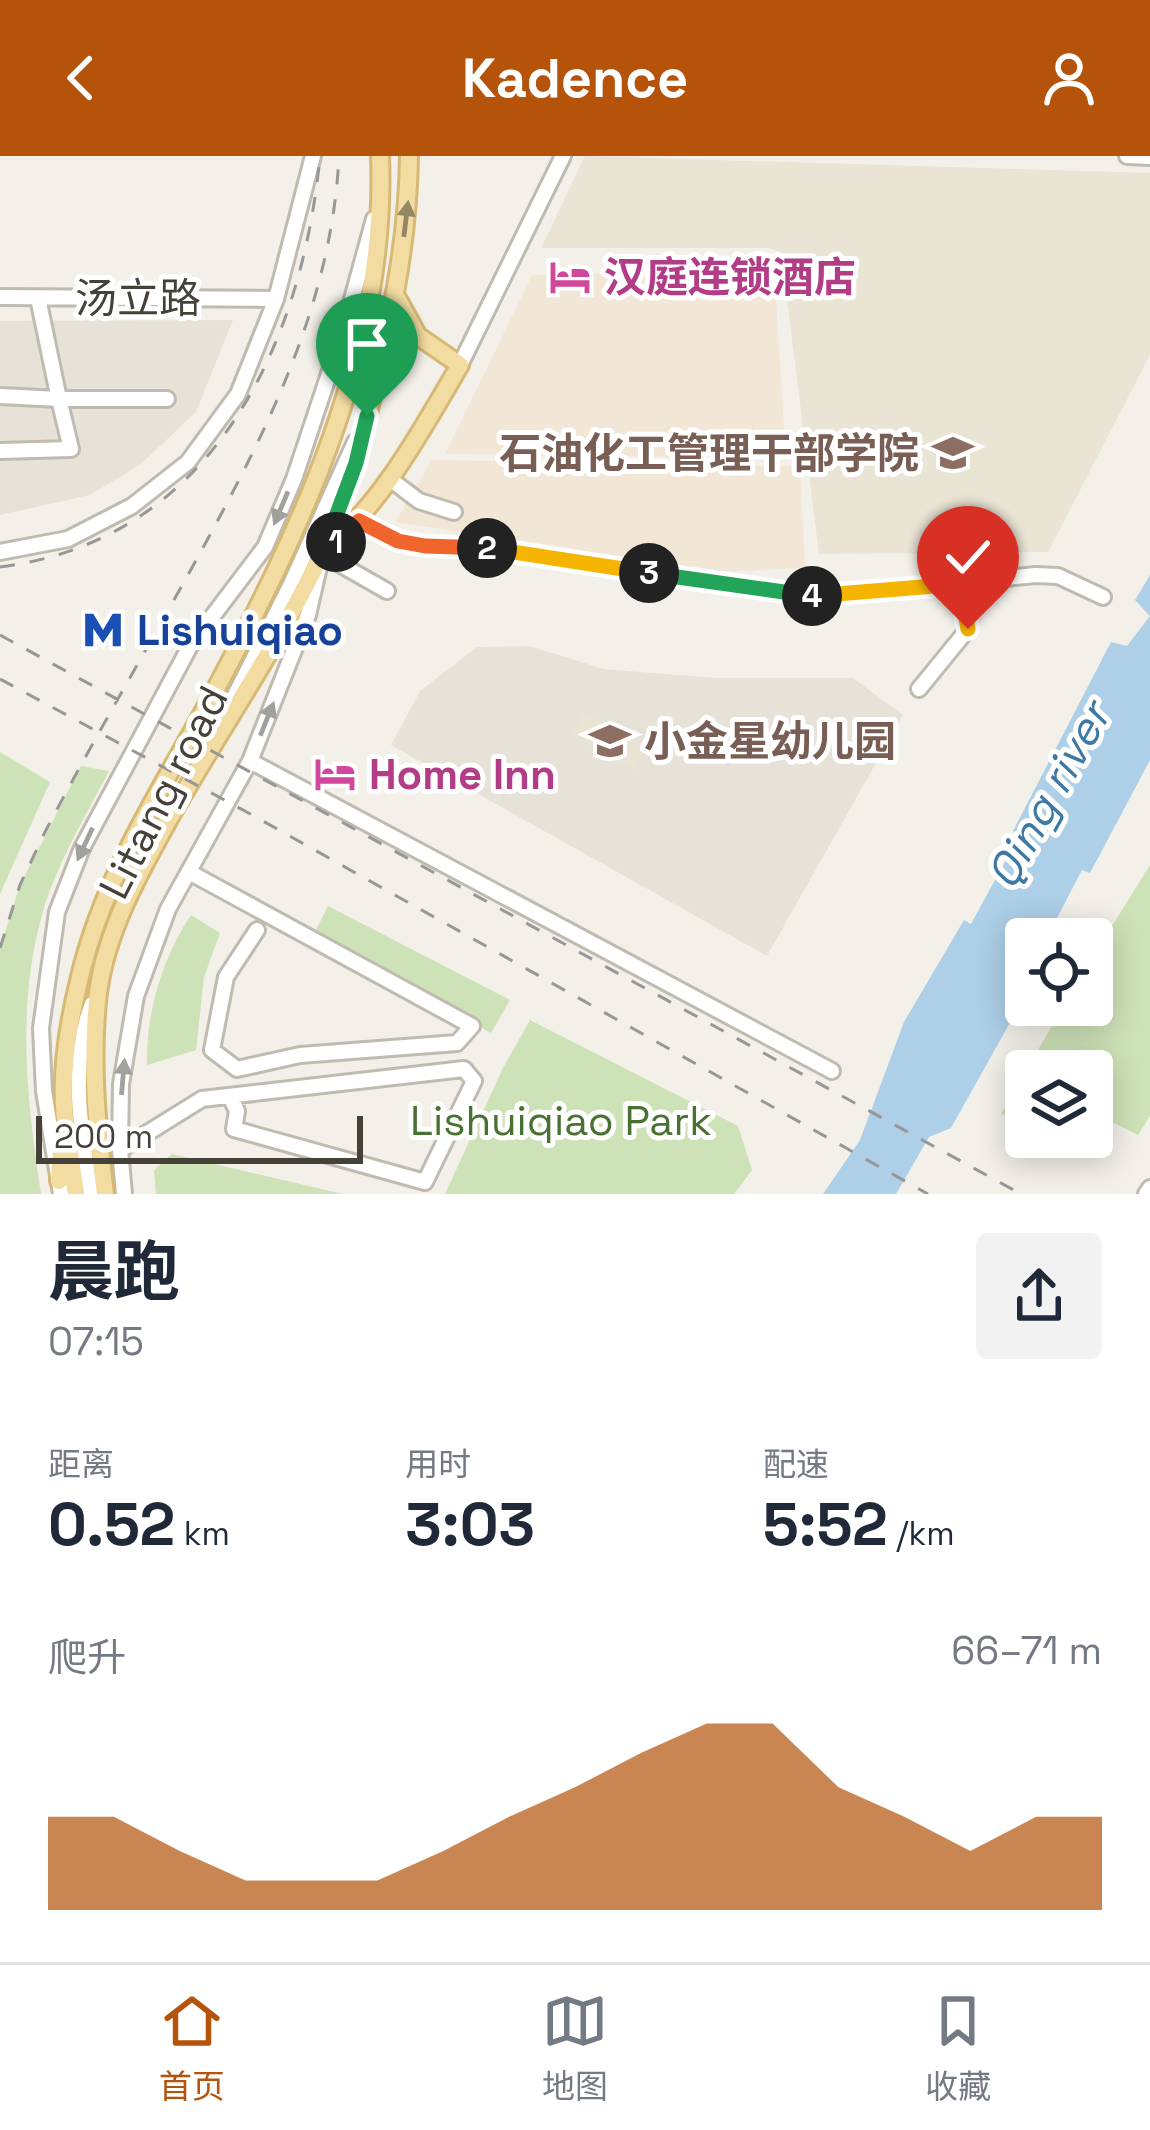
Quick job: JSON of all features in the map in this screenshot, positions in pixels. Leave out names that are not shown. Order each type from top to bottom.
[{"type":"main road","name":"Litang road","points":[[76,1194],[64,1104],[79,980],[126,849],[210,699],[318,479],[341,411],[369,298],[382,197],[380,156]]},
{"type":"main road","name":"Litang road","points":[[105,1194],[95,1077],[98,991],[119,919],[144,864],[322,554],[356,463],[397,298],[409,156]]},
{"type":"main road","points":[[322,554],[359,521],[390,479],[460,365],[418,336],[397,298]]},
{"type":"main road","points":[[60,1188],[64,1104]]},
{"type":"main road","points":[[99,1148],[122,1194]]},
{"type":"street","points":[[0,552],[68,539],[132,506],[188,462],[238,394],[276,299],[313,156]]},
{"type":"street","points":[[460,365],[563,156]]},
{"type":"street","points":[[1126,156],[1150,157]]},
{"type":"street","name":"Litang road","points":[[60,1188],[44,1091],[41,1028],[57,912],[82,848],[190,646],[265,547],[294,479],[382,197]]},
{"type":"street","name":"汤立路","points":[[0,297],[276,299]]},
{"type":"street","points":[[0,451],[71,449],[38,298]]},
{"type":"street","points":[[0,396],[167,399]]},
{"type":"street","points":[[217,735],[367,416]]},
{"type":"street","points":[[390,479],[419,501],[454,512]]},
{"type":"street","points":[[359,521],[398,541],[425,546],[499,549],[805,596],[1058,576],[1102,597]]},
{"type":"street","points":[[322,554],[387,590]]},
{"type":"street","name":"Litang road","points":[[122,1194],[126,1040],[136,996],[168,909],[250,761],[308,615],[322,554]]},
{"type":"street","points":[[920,689],[968,629],[959,584]]},
{"type":"street","points":[[250,761],[832,1071]]},
{"type":"street","points":[[189,872],[472,1026],[458,1042],[300,1055],[237,1069],[212,1050],[226,977],[257,930]]},
{"type":"street","points":[[92,1194],[81,1134],[80,1079],[85,1025],[98,991]]},
{"type":"street","points":[[120,1150],[202,1099],[464,1069],[474,1081],[425,1182],[234,1130],[237,1111],[230,1096]]},
{"type":"shaded area","name":"石油化工管理干部学院","points":[[585,156],[1150,173],[1150,355],[1048,552],[819,554],[781,252],[767,248],[541,248]]},
{"type":"shaded area","points":[[774,268],[786,458],[445,454],[532,275]]},
{"type":"shaded area","points":[[233,320],[196,412],[141,464],[90,495],[0,515],[0,321]]},
{"type":"shaded area","points":[[432,460],[800,466],[805,568],[721,572],[395,522]]},
{"type":"shaded area","points":[[529,646],[604,669],[714,678],[853,678],[903,715],[767,956],[391,745],[420,691],[477,647]]},
{"type":"shaded area","name":"小金星幼儿园","points":[[584,713],[649,748],[634,770],[572,733]]},
{"type":"green space","points":[[0,752],[50,782],[0,894]]},
{"type":"green space","points":[[81,766],[109,771],[48,896],[29,985],[28,1089],[41,1194],[0,1194],[0,948],[20,885]]},
{"type":"green space","points":[[1150,865],[1150,1116],[1138,1135],[1113,1122],[1113,1050],[1038,1050],[1052,1026],[1113,1026],[1113,924]]},
{"type":"green space","points":[[328,906],[510,1000],[491,1033],[314,934]]},
{"type":"green space","points":[[191,915],[220,933],[204,977],[196,1050],[147,1065],[158,987]]},
{"type":"green space","name":"Lishuiqiao Park","points":[[530,1020],[738,1126],[752,1170],[734,1194],[445,1194]]},
{"type":"green space","name":"Lishuiqiao Park","points":[[172,1154],[343,1194],[156,1194],[154,1170]]},
{"type":"water","points":[[1150,575],[1150,616],[1135,600]]},
{"type":"water","name":"Qing river","points":[[1150,616],[1150,760],[1090,873],[1082,870],[1057,918],[1005,918],[1008,1026],[951,1128],[929,1137],[896,1194],[823,1194],[860,1140],[904,1022],[964,920],[971,924],[1019,836],[1013,831],[1111,642],[1127,646]]},
{"type":"railway","points":[[0,567],[73,550],[136,519],[189,476],[232,424],[266,364],[292,298],[310,228],[320,156]]},
{"type":"railway","points":[[0,948],[20,885],[44,834],[205,544],[275,405],[325,259],[339,156]]},
{"type":"railway","points":[[0,635],[1021,1194]]},
{"type":"railway","points":[[0,679],[928,1194]]},
{"type":"place","name":"汉庭连锁酒店","points":[[570,277]]},
{"type":"place","name":"石油化工管理干部学院","points":[[953,453]]},
{"type":"place","name":"Lishuiqiao","points":[[103,630]]},
{"type":"place","name":"小金星幼儿园","points":[[610,741]]},
{"type":"place","name":"Home Inn","points":[[335,774]]},
{"type":"route","points":[[367,416],[356,463],[322,554],[359,521],[398,541],[425,546],[499,549],[805,596],[959,584],[968,629]]}]
